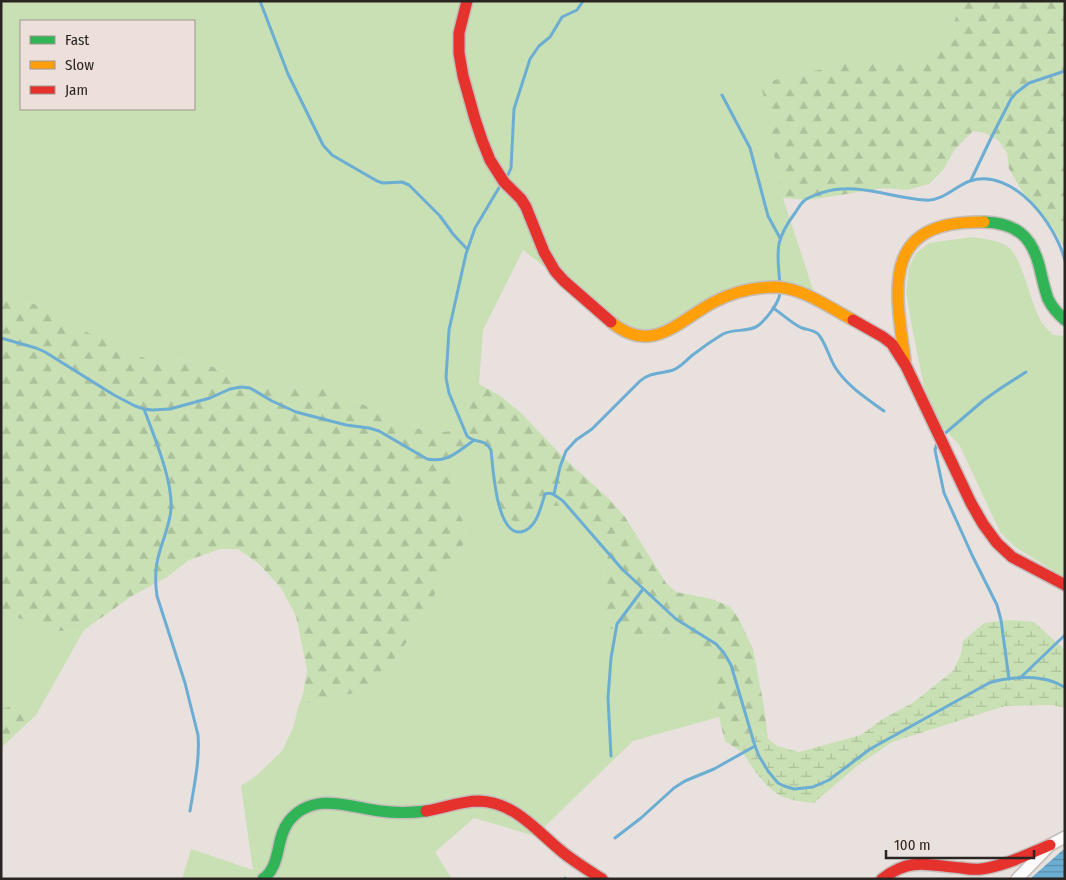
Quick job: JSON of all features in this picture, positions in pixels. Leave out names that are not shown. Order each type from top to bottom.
[{"type":"street","points":[[467,1],[458,39],[460,57],[463,75],[484,144],[501,179],[524,204],[555,272],[576,293],[588,301],[613,324],[630,334],[640,336],[662,334],[671,330],[713,303],[732,294],[773,287],[788,288],[804,294],[884,337],[892,344],[906,366],[972,503],[988,530],[1012,557],[1065,585]]},
{"type":"street","points":[[906,366],[898,312],[897,291],[901,260],[906,250],[915,240],[942,226],[959,223],[994,222],[1021,232],[1030,241],[1036,254],[1044,289],[1050,304],[1057,314],[1065,320]]},
{"type":"street","points":[[263,879],[268,876],[274,866],[282,832],[290,820],[302,810],[317,803],[333,802],[388,812],[420,812],[437,810],[471,801],[486,801],[508,809],[530,822],[563,852],[602,879]]},
{"type":"street","points":[[882,879],[888,873],[902,866],[916,863],[978,869],[994,867],[1050,845],[1065,837]]},
{"type":"street","points":[[1017,879],[1050,845]]},
{"type":"green space","points":[[1,1],[968,1],[956,17],[949,34],[919,60],[854,62],[769,81],[783,198],[819,308],[778,288],[729,295],[642,343],[523,250],[483,330],[479,384],[474,396],[466,407],[465,418],[459,429],[444,432],[420,429],[328,390],[298,386],[260,389],[214,367],[177,358],[162,366],[78,329],[75,333],[50,306],[16,302],[1,297]]},
{"type":"green space","points":[[968,1],[1065,1],[1065,280],[1063,245],[1052,226],[1022,191],[1009,169],[1007,153],[999,141],[985,133],[973,131],[955,149],[943,170],[929,184],[907,190],[885,188],[808,200],[783,198],[762,88],[769,81],[854,62],[919,60],[949,34],[956,17]]},
{"type":"green space","points":[[973,237],[999,242],[1012,251],[1022,270],[1042,323],[1053,335],[1065,336],[1065,578],[1014,546],[1000,532],[960,446],[940,424],[924,387],[906,292],[909,267],[916,253],[929,243]]},
{"type":"green space","points":[[1,297],[16,302],[50,306],[75,333],[78,328],[162,366],[177,358],[214,367],[260,389],[298,386],[328,390],[420,429],[444,432],[459,429],[465,418],[466,407],[474,396],[479,384],[499,395],[521,413],[625,517],[666,583],[676,592],[712,599],[729,606],[738,617],[753,649],[768,738],[756,729],[745,737],[743,753],[725,741],[716,699],[716,677],[703,652],[686,638],[669,635],[641,636],[609,628],[600,608],[606,561],[596,538],[578,516],[559,506],[542,505],[534,516],[520,523],[505,518],[500,507],[493,458],[480,440],[470,440],[459,453],[454,466],[453,485],[455,500],[466,527],[465,542],[448,565],[433,598],[397,656],[381,675],[359,692],[299,705],[307,670],[296,616],[281,588],[259,564],[238,549],[220,549],[189,560],[167,577],[132,596],[84,630],[60,631],[11,616],[1,607]]},
{"type":"green space","points":[[470,440],[481,440],[493,458],[495,481],[534,516],[542,504],[559,505],[578,516],[596,538],[606,561],[603,585],[641,636],[669,635],[686,638],[703,652],[716,677],[716,699],[719,717],[633,741],[535,836],[474,818],[435,852],[452,879],[182,879],[191,849],[253,870],[241,786],[257,775],[282,751],[293,728],[299,705],[359,692],[381,675],[414,631],[433,598],[448,565],[465,542],[466,527],[455,500],[453,485],[454,466],[459,453]]},
{"type":"green space","points":[[1,607],[11,616],[60,631],[84,630],[36,715],[25,703],[1,709]]},
{"type":"green space","points":[[1010,620],[1034,622],[1065,650],[1065,708],[1053,705],[1005,706],[892,742],[857,766],[814,803],[794,800],[776,793],[762,780],[743,753],[745,737],[756,729],[777,746],[799,752],[861,735],[881,720],[914,702],[953,671],[961,654],[963,641],[984,623]]},
{"type":"green space","points":[[25,703],[36,715],[1,748],[1,709]]},
{"type":"water","points":[[1065,848],[1065,879],[1030,879]]},
{"type":"waterway","points":[[260,1],[288,74],[323,145],[332,155],[377,181],[383,183],[402,182],[409,185],[440,216],[467,249]]},
{"type":"waterway","points":[[507,177],[511,168],[514,109],[530,59],[539,46],[550,37],[562,17],[577,10],[583,1]]},
{"type":"waterway","points":[[971,180],[1011,99],[1016,93],[1029,83],[1065,71]]},
{"type":"waterway","points":[[722,95],[750,148],[768,216],[780,238]]},
{"type":"waterway","points":[[780,284],[778,254],[783,231],[800,205],[806,200],[834,190],[860,189],[912,199],[931,200],[937,199],[970,181],[986,179],[1002,183],[1017,191],[1031,202],[1043,216],[1053,231],[1065,261]]},
{"type":"waterway","points":[[500,186],[475,228],[466,254],[449,330],[446,378],[449,393],[467,436],[483,442],[491,450],[497,498],[506,523],[513,530],[521,532],[526,530],[535,522],[545,494],[550,493],[554,495],[563,501],[622,569],[676,619],[716,644],[731,665],[759,756],[778,783],[794,789],[813,787],[829,780],[870,749],[989,683],[1012,678],[1038,678],[1055,682],[1065,687]]},
{"type":"waterway","points":[[554,494],[566,451],[576,440],[592,429],[640,381],[652,375],[676,369],[723,334],[751,329],[759,325],[772,310],[780,293]]},
{"type":"waterway","points":[[773,308],[791,322],[817,333],[824,342],[833,363],[845,380],[884,411]]},
{"type":"waterway","points":[[1,338],[45,352],[114,395],[144,409],[170,409],[241,387],[250,388],[296,412],[346,425],[379,431],[427,459],[447,458],[473,441]]},
{"type":"waterway","points":[[943,435],[984,400],[1026,372]]},
{"type":"waterway","points":[[144,409],[166,472],[171,498],[169,520],[159,554],[156,580],[157,596],[185,683],[198,735],[195,783],[190,811]]},
{"type":"waterway","points":[[937,443],[935,450],[944,493],[997,605],[1001,620],[1009,679]]},
{"type":"waterway","points":[[611,756],[608,698],[611,658],[617,624],[643,589]]},
{"type":"waterway","points":[[1020,678],[1065,635]]},
{"type":"waterway","points":[[615,838],[641,818],[674,788],[685,781],[714,769],[755,746]]},
{"type":"traffic: fast","points":[[984,222],[1013,228],[1026,238],[1036,255],[1048,299],[1065,320]]},
{"type":"traffic: fast","points":[[263,879],[273,866],[282,835],[289,821],[309,806],[332,803],[386,812],[426,811]]},
{"type":"traffic: slow","points":[[905,360],[898,307],[898,283],[902,262],[911,245],[927,232],[951,224],[984,222]]},
{"type":"traffic: slow","points":[[611,322],[626,332],[639,336],[652,336],[676,326],[714,302],[729,295],[752,289],[776,287],[786,288],[806,295],[853,320]]},
{"type":"traffic: jam","points":[[467,1],[459,33],[459,53],[463,76],[475,119],[490,160],[504,182],[521,199],[526,207],[544,252],[555,271],[611,322]]},
{"type":"traffic: jam","points":[[853,320],[892,344],[906,366],[971,503],[997,543],[1012,557],[1065,585]]},
{"type":"traffic: jam","points":[[426,811],[472,801],[503,806],[524,818],[565,854],[602,879]]},
{"type":"traffic: jam","points":[[882,879],[903,867],[912,865],[921,864],[974,869],[990,867],[1050,845]]}]
